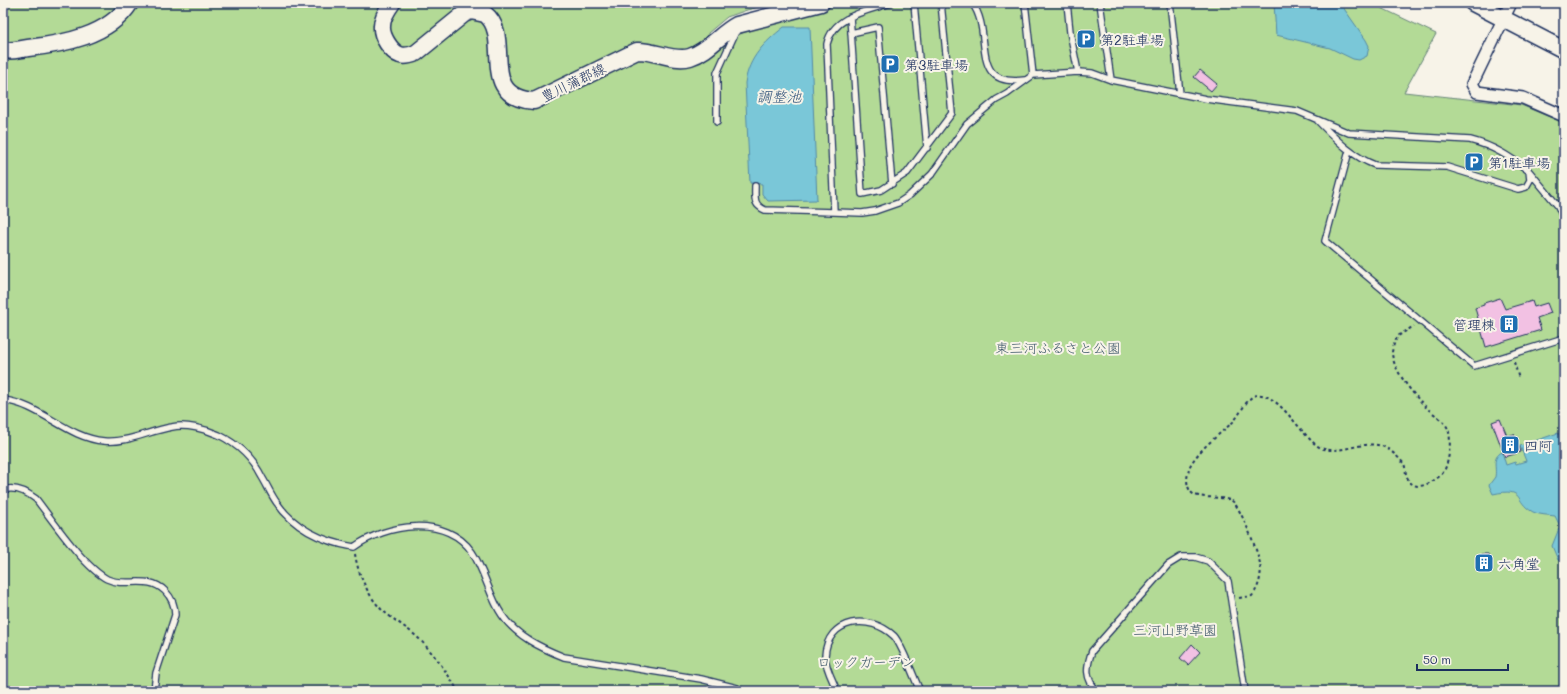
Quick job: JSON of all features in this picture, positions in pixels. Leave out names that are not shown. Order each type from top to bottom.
[{"type":"main road","points":[[3,50],[47,46],[82,37],[108,24],[122,13],[130,3]]},
{"type":"main road","name":"豊川蒲郡線","points":[[392,3],[386,13],[382,26],[382,33],[393,50],[400,55],[409,56],[416,53],[464,14],[471,11],[485,14],[494,25],[500,76],[508,92],[516,98],[534,101],[638,51],[647,50],[671,56],[690,57],[722,37],[728,30],[737,25],[821,3]]},
{"type":"main road","points":[[1473,3],[1564,50]]},
{"type":"street","points":[[1511,3],[1472,84],[1477,92],[1523,98],[1564,116]]},
{"type":"lane","points":[[834,212],[827,44],[833,28],[850,17],[891,3]]},
{"type":"lane","points":[[914,3],[927,148]]},
{"type":"lane","points":[[850,17],[862,194],[881,190],[907,173],[952,114],[941,3]]},
{"type":"lane","points":[[972,3],[980,20],[988,65],[992,75],[1001,80],[1012,82],[1025,80]]},
{"type":"lane","points":[[1025,3],[1033,75]]},
{"type":"lane","points":[[1067,3],[1070,32],[1078,72]]},
{"type":"lane","points":[[1100,3],[1111,80]]},
{"type":"lane","points":[[1170,3],[1180,94]]},
{"type":"lane","points":[[717,122],[718,73],[720,65],[735,38],[737,25]]},
{"type":"lane","points":[[851,33],[878,27],[892,184]]},
{"type":"lane","points":[[755,186],[756,203],[758,207],[765,210],[862,213],[875,211],[898,203],[932,174],[967,124],[996,100],[1033,75],[1078,72],[1092,73],[1111,80],[1206,99],[1297,111],[1350,133],[1457,138],[1476,142],[1503,152],[1529,172],[1558,206],[1564,219]]},
{"type":"lane","points":[[1317,120],[1349,151],[1365,161],[1375,165],[1447,167],[1518,189],[1526,187],[1530,180],[1529,172]]},
{"type":"lane","points":[[1349,151],[1325,241],[1474,366],[1564,338]]},
{"type":"lane","points":[[3,400],[27,405],[72,431],[102,441],[118,441],[133,438],[172,426],[189,427],[219,435],[243,451],[253,462],[276,503],[289,517],[305,530],[322,538],[354,547],[365,539],[412,527],[426,527],[443,530],[454,535],[465,544],[472,553],[502,615],[522,635],[546,650],[578,659],[701,679],[742,691]]},
{"type":"lane","points":[[3,490],[17,490],[28,493],[36,499],[90,567],[106,578],[114,582],[138,581],[153,583],[170,596],[175,606],[175,615],[156,673],[154,691]]},
{"type":"lane","points":[[1097,691],[1088,679],[1087,665],[1092,651],[1168,565],[1181,557],[1195,557],[1208,561],[1228,581],[1245,691]]},
{"type":"lane","points":[[837,691],[825,658],[827,644],[833,633],[843,626],[857,622],[869,622],[881,627],[895,636],[920,691]]},
{"type":"path","points":[[1232,600],[1252,596],[1260,584],[1260,564],[1245,522],[1234,502],[1222,497],[1199,496],[1192,494],[1188,488],[1187,478],[1190,467],[1195,458],[1240,415],[1250,398],[1263,395],[1276,403],[1315,445],[1328,449],[1374,445],[1386,448],[1404,464],[1407,477],[1416,487],[1425,486],[1443,473],[1446,465],[1449,438],[1448,429],[1445,424],[1417,399],[1396,364],[1392,353],[1398,336],[1420,322]]},
{"type":"path","points":[[1511,355],[1519,379]]},
{"type":"path","points":[[354,547],[357,567],[363,583],[372,596],[382,609],[424,643],[451,679],[458,691]]},
{"type":"green space","name":"東三河ふるさと公園","points":[[3,3],[775,3],[727,17],[708,33],[707,56],[724,42],[748,30],[845,3],[1371,3],[1436,34],[1404,92],[1521,105],[1564,123],[1564,691],[3,691]]},
{"type":"water","points":[[1274,3],[1340,3],[1366,40],[1369,46],[1367,56],[1359,60],[1353,59],[1330,48],[1276,35]]},
{"type":"water","name":"調整池","points":[[784,27],[810,27],[817,200],[768,201],[762,194],[762,184],[750,183],[745,83],[750,66],[758,51]]},
{"type":"water","points":[[1558,433],[1564,443],[1564,563],[1558,560],[1552,546],[1560,526],[1555,516],[1533,512],[1523,504],[1518,496],[1510,492],[1493,494],[1489,485],[1495,477],[1495,460],[1499,454],[1502,452],[1506,465],[1526,461],[1520,446]]},
{"type":"building","points":[[1200,70],[1217,84],[1211,91],[1194,77]]},
{"type":"building","name":"管理棟","points":[[1500,298],[1505,309],[1532,301],[1534,307],[1547,303],[1551,313],[1537,318],[1541,330],[1486,347],[1475,308],[1484,305],[1484,303]]},
{"type":"building","name":"四阿","points":[[1500,419],[1507,436],[1514,434],[1521,452],[1505,457],[1492,422]]},
{"type":"building","name":"六角堂","points":[[1481,554],[1488,554],[1492,560],[1488,566],[1481,566],[1477,560]]},
{"type":"building","points":[[1192,644],[1200,652],[1188,665],[1180,658]]},
{"type":"place","name":"第2駐車場","points":[[1086,39]]},
{"type":"place","name":"第3駐車場","points":[[890,64]]},
{"type":"place","name":"第1駐車場","points":[[1474,162]]},
{"type":"place","name":"管理棟","points":[[1509,324]]},
{"type":"place","name":"四阿","points":[[1510,445]]},
{"type":"place","name":"六角堂","points":[[1484,563]]},
{"type":"park label","name":"三河山野草園","points":[[1175,629]]},
{"type":"park label","name":"ロックガーデン","points":[[866,661]]}]
